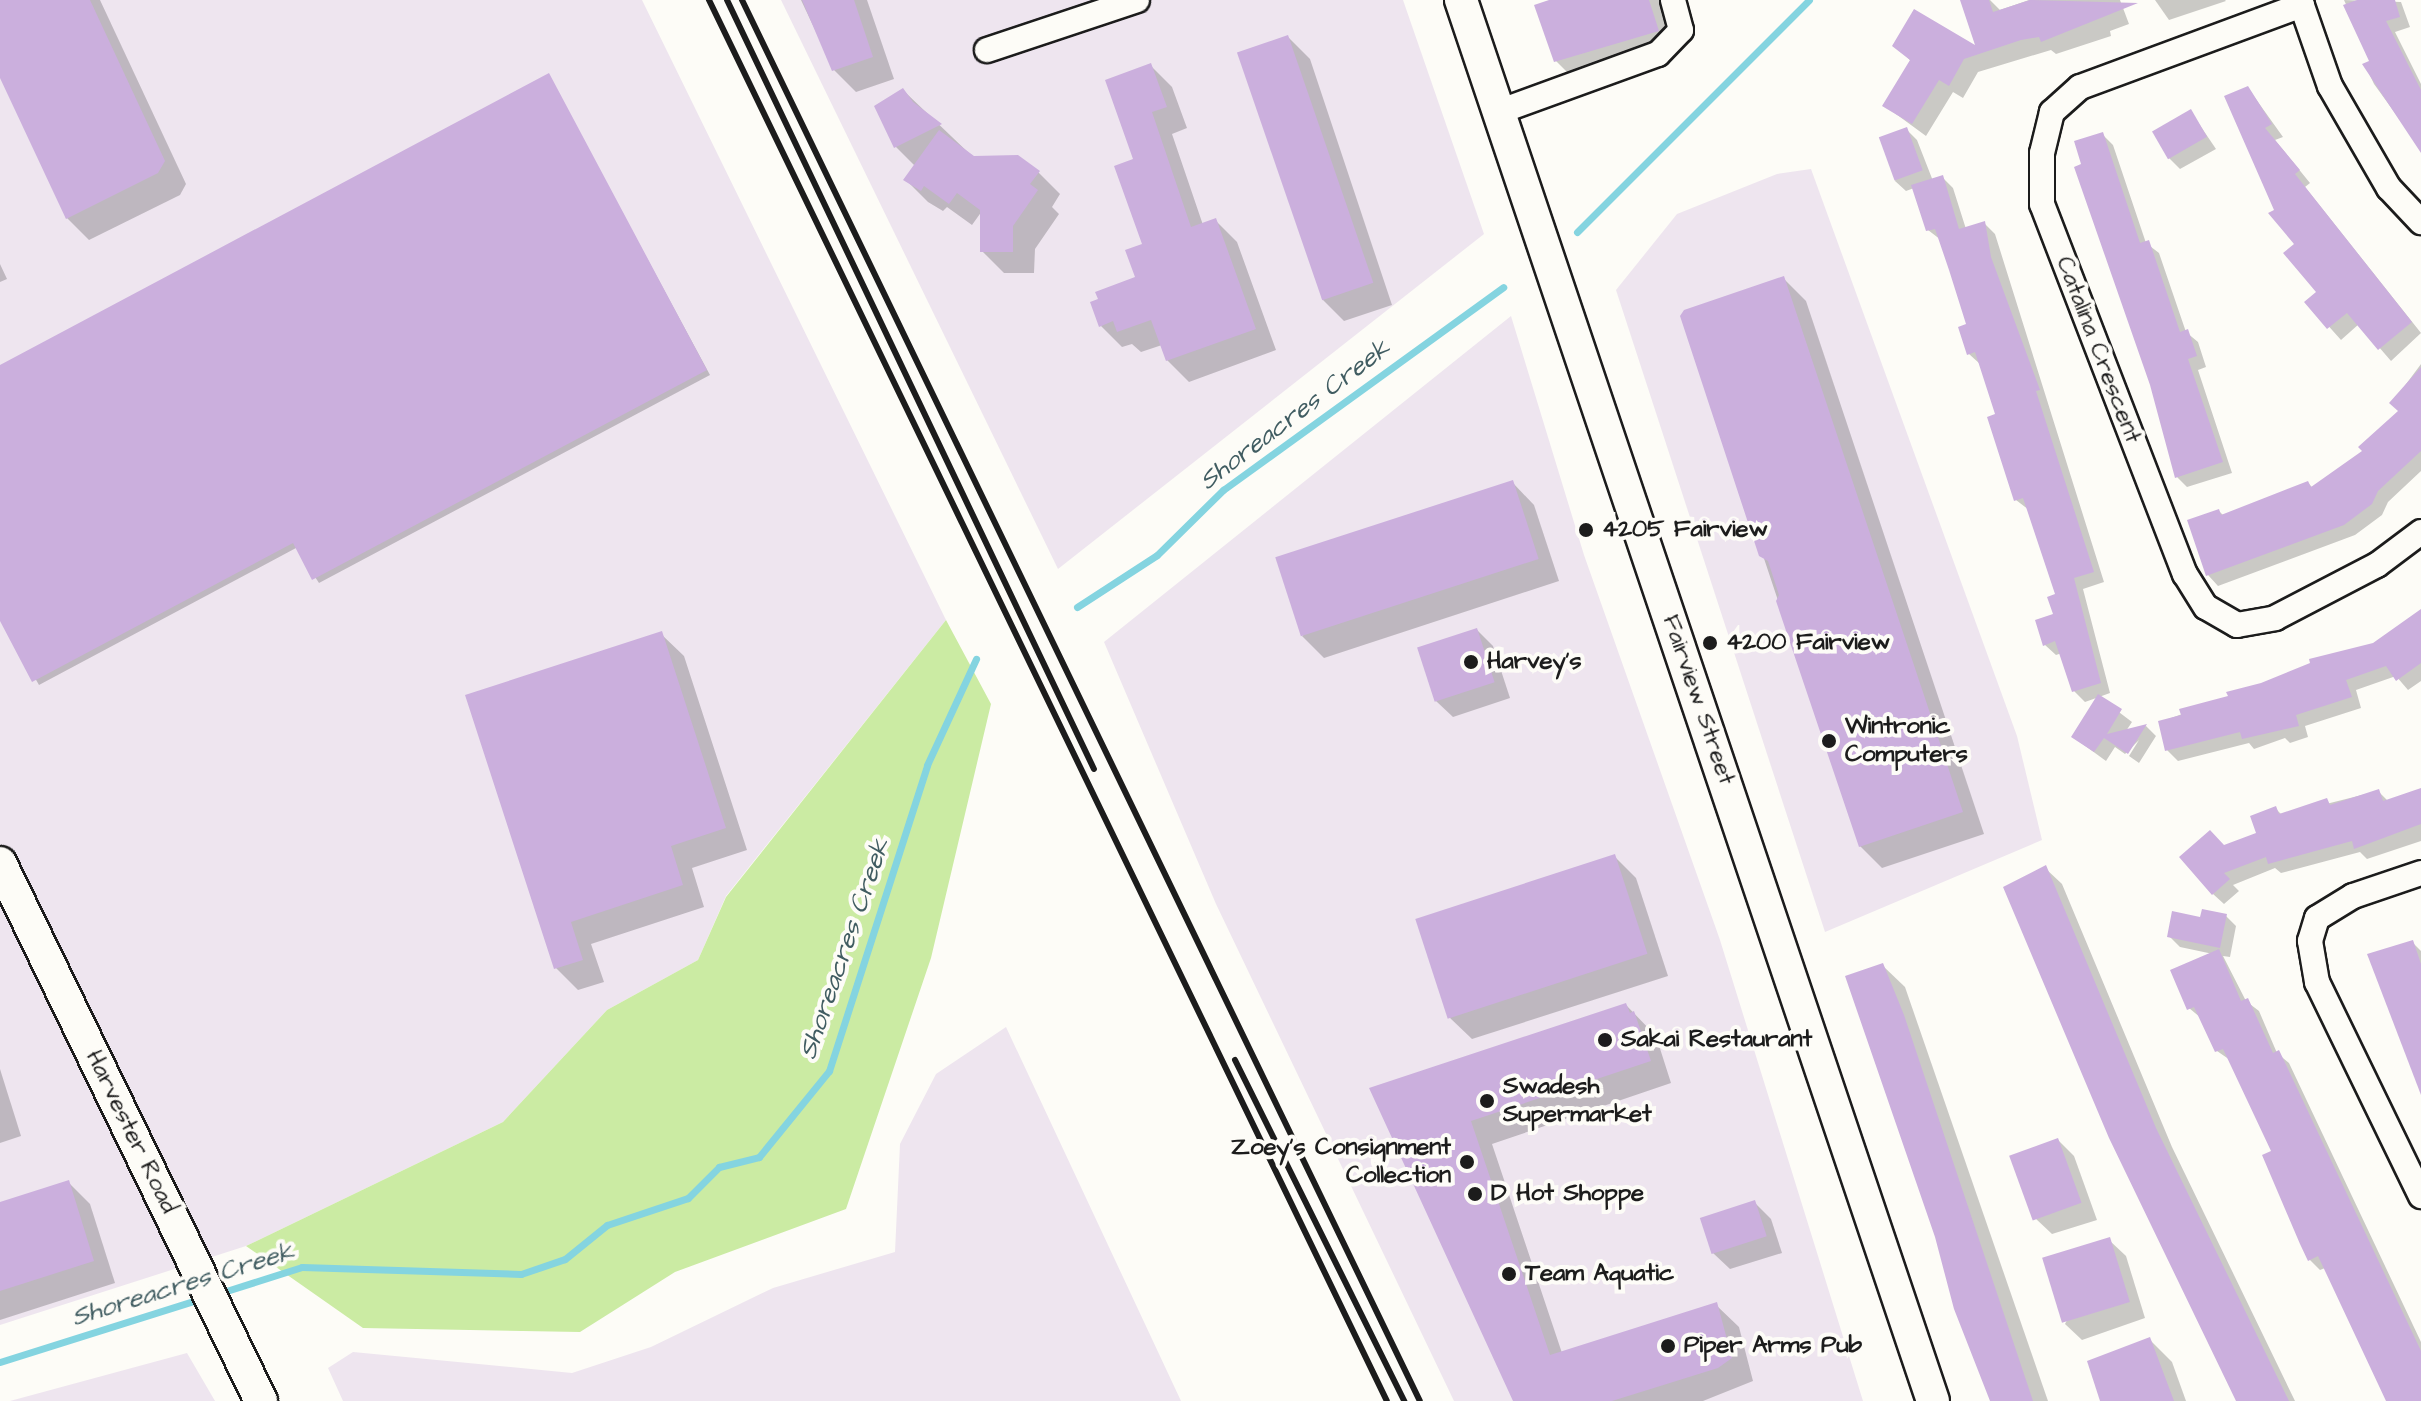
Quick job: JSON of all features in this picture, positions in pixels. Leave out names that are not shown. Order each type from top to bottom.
[{"type":"main road","name":"Fairview Street","points":[[1461,0],[1501,111],[1933,1401]]},
{"type":"main road","name":"Harvester Road","points":[[0,863],[261,1401]]},
{"type":"street","points":[[987,50],[1137,0]]},
{"type":"street","points":[[1501,111],[1658,54],[1681,30],[1673,0]]},
{"type":"street","points":[[2301,2],[2330,86],[2389,188],[2421,222]]},
{"type":"street","name":"Catalina Crescent","points":[[2301,2],[2080,87],[2052,112],[2042,153],[2042,204],[2185,574],[2206,607],[2237,625],[2275,618],[2377,565],[2421,532]]},
{"type":"street","points":[[2421,873],[2353,896],[2317,918],[2310,941],[2317,982],[2421,1196]]},
{"type":"shaded area","points":[[0,0],[642,0],[946,620],[726,896],[698,960],[607,1010],[503,1122],[246,1246],[0,1325]]},
{"type":"shaded area","points":[[781,0],[1403,0],[1484,234],[1058,569]]},
{"type":"shaded area","points":[[1811,169],[2017,736],[2042,840],[1825,932],[1616,290],[1677,214],[1777,174]]},
{"type":"shaded area","points":[[1511,316],[1584,555],[1720,940],[1863,1401],[1454,1401],[1216,904],[1104,642]]},
{"type":"shaded area","points":[[1006,1027],[1181,1401],[343,1401],[328,1368],[353,1352],[572,1373],[651,1347],[773,1288],[895,1252],[900,1144],[936,1074]]},
{"type":"shaded area","points":[[187,1353],[215,1401],[10,1401]]},
{"type":"green space","points":[[946,620],[991,704],[931,958],[846,1209],[675,1272],[580,1332],[363,1328],[246,1246],[503,1122],[607,1010],[698,960],[726,897]]},
{"type":"building","points":[[0,0],[90,0],[165,161],[158,173],[66,219],[0,78]]},
{"type":"building","points":[[802,0],[854,0],[873,57],[832,71]]},
{"type":"building","points":[[1549,0],[1649,0],[1659,31],[1554,62],[1534,5]]},
{"type":"building","points":[[1960,0],[1989,0],[1993,12],[2030,0],[2138,3],[2041,42],[2039,37],[2021,40],[1964,59],[1949,86],[1939,80],[1912,124],[1882,106],[1910,60],[1892,46],[1914,9],[1975,45]]},
{"type":"building","points":[[2357,0],[2395,0],[2400,17],[2386,21],[2421,90],[2421,153],[2362,64],[2369,61],[2343,5]]},
{"type":"building","points":[[1288,35],[1373,283],[1322,300],[1237,53]]},
{"type":"building","points":[[1151,63],[1167,107],[1152,112],[1191,227],[1216,218],[1256,329],[1166,361],[1151,320],[1117,332],[1113,321],[1099,327],[1090,302],[1098,299],[1095,292],[1135,277],[1125,250],[1142,244],[1114,166],[1133,159],[1105,80]]},
{"type":"building","points":[[549,73],[707,370],[312,580],[293,543],[32,682],[0,621],[0,365]]},
{"type":"building","points":[[2248,86],[2272,124],[2265,128],[2300,170],[2295,174],[2412,322],[2378,350],[2347,313],[2327,329],[2304,302],[2316,292],[2283,253],[2294,244],[2268,213],[2274,210],[2224,96]]},
{"type":"building","points":[[903,88],[913,102],[942,124],[894,148],[874,106]]},
{"type":"building","points":[[2191,109],[2207,137],[2168,159],[2152,132]]},
{"type":"building","points":[[1907,127],[1923,170],[1895,180],[1879,137]]},
{"type":"building","points":[[939,130],[974,156],[1018,155],[1040,171],[1030,184],[1038,190],[1013,226],[1013,252],[980,252],[980,210],[957,193],[949,204],[924,186],[921,191],[903,180]]},
{"type":"building","points":[[2103,132],[2140,243],[2149,240],[2180,332],[2188,329],[2197,356],[2188,359],[2223,462],[2175,478],[2150,385],[2074,167],[2081,164],[2074,141]]},
{"type":"building","points":[[1943,175],[1959,229],[1985,221],[1991,257],[2040,390],[2036,391],[2094,572],[2074,578],[2101,683],[2072,692],[2055,641],[2043,646],[2035,620],[2053,614],[2047,597],[2055,594],[2023,498],[2014,501],[1987,417],[1995,414],[1975,352],[1967,355],[1958,327],[1966,324],[1935,229],[1926,231],[1911,185]]},
{"type":"building","points":[[1784,276],[1963,812],[1859,847],[1776,601],[1779,595],[1768,561],[1759,556],[1680,316],[1684,310]]},
{"type":"building","points":[[2421,367],[2421,451],[2378,491],[2372,504],[2344,525],[2206,576],[2187,520],[2219,509],[2221,515],[2308,481],[2311,487],[2362,451],[2358,447],[2398,411],[2389,403]]},
{"type":"building","points":[[1513,480],[1539,559],[1301,636],[1275,557]]},
{"type":"building","points":[[2421,609],[2421,663],[2396,681],[2386,666],[2346,680],[2352,697],[2296,715],[2299,726],[2242,739],[2240,732],[2165,751],[2158,721],[2181,715],[2179,709],[2228,696],[2226,692],[2261,683],[2310,663],[2309,659],[2373,643]]},
{"type":"building","points":[[1477,628],[1495,682],[1435,702],[1417,647]]},
{"type":"building","points":[[662,631],[726,828],[671,846],[683,885],[571,922],[583,960],[554,969],[465,695]]},
{"type":"building","points":[[2098,694],[2122,709],[2107,734],[2147,724],[2128,754],[2104,738],[2094,752],[2071,737]]},
{"type":"building","points":[[2421,788],[2421,824],[2354,849],[2352,841],[2268,864],[2266,857],[2224,873],[2230,879],[2212,895],[2179,857],[2210,830],[2224,845],[2256,833],[2250,816],[2276,806],[2279,814],[2327,798],[2330,805],[2379,789],[2383,801]]},
{"type":"building","points":[[1615,854],[1647,954],[1448,1019],[1415,919]]},
{"type":"building","points":[[2046,865],[2156,1128],[2289,1401],[2236,1401],[2109,1138],[2003,887]]},
{"type":"building","points":[[2202,909],[2227,914],[2220,948],[2167,937],[2172,911],[2200,917]]},
{"type":"building","points":[[2413,940],[2421,964],[2421,1095],[2367,954]]},
{"type":"building","points":[[2219,949],[2241,1001],[2248,998],[2273,1053],[2279,1050],[2421,1351],[2421,1401],[2386,1401],[2318,1256],[2308,1261],[2300,1244],[2262,1155],[2271,1151],[2223,1049],[2215,1052],[2194,1007],[2187,1010],[2170,970]]},
{"type":"building","points":[[1883,963],[1904,1015],[2033,1401],[1990,1401],[1954,1309],[1935,1237],[1845,976]]},
{"type":"building","points":[[1626,1003],[1630,1013],[1634,1011],[1651,1061],[1471,1121],[1550,1355],[1717,1302],[1732,1358],[1718,1368],[1612,1401],[1513,1401],[1369,1088]]},
{"type":"building","points":[[2058,1138],[2082,1203],[2033,1221],[2009,1156]]},
{"type":"building","points":[[69,1180],[94,1261],[0,1291],[0,1202]]},
{"type":"building","points":[[1755,1200],[1767,1236],[1712,1254],[1700,1218]]},
{"type":"building","points":[[2110,1237],[2130,1302],[2062,1323],[2042,1258]]},
{"type":"building","points":[[2150,1337],[2174,1401],[2100,1401],[2087,1361]]},
{"type":"waterway","name":"Shoreacres Creek","points":[[1577,232],[1809,0]]},
{"type":"waterway","name":"Shoreacres Creek","points":[[1077,607],[1157,555],[1223,490],[1503,287]]},
{"type":"waterway","name":"Shoreacres Creek","points":[[220,1293],[302,1267],[521,1274],[565,1259],[607,1225],[688,1198],[719,1167],[759,1157],[829,1071],[927,765],[976,659]]},
{"type":"waterway","name":"Shoreacres Creek","points":[[0,1362],[200,1299]]},
{"type":"railway","points":[[709,0],[1387,1401]]},
{"type":"railway","points":[[727,0],[1094,769]]},
{"type":"railway","points":[[742,0],[1420,1401]]},
{"type":"railway","points":[[1235,1060],[1404,1401]]},
{"type":"place","name":"4205 Fairview","points":[[1586,530]]},
{"type":"place","name":"4200 Fairview","points":[[1710,643]]},
{"type":"place","name":"Harvey's","points":[[1471,662]]},
{"type":"place","name":"Wintronic Computers","points":[[1829,741]]},
{"type":"place","name":"Sakai Restaurant","points":[[1605,1040]]},
{"type":"place","name":"Swadesh Supermarket","points":[[1487,1101]]},
{"type":"place","name":"Zoey's Consignment Collection","points":[[1467,1162]]},
{"type":"place","name":"D Hot Shoppe","points":[[1475,1194]]},
{"type":"place","name":"Team Aquatic","points":[[1509,1274]]},
{"type":"place","name":"Piper Arms Pub","points":[[1668,1346]]}]
